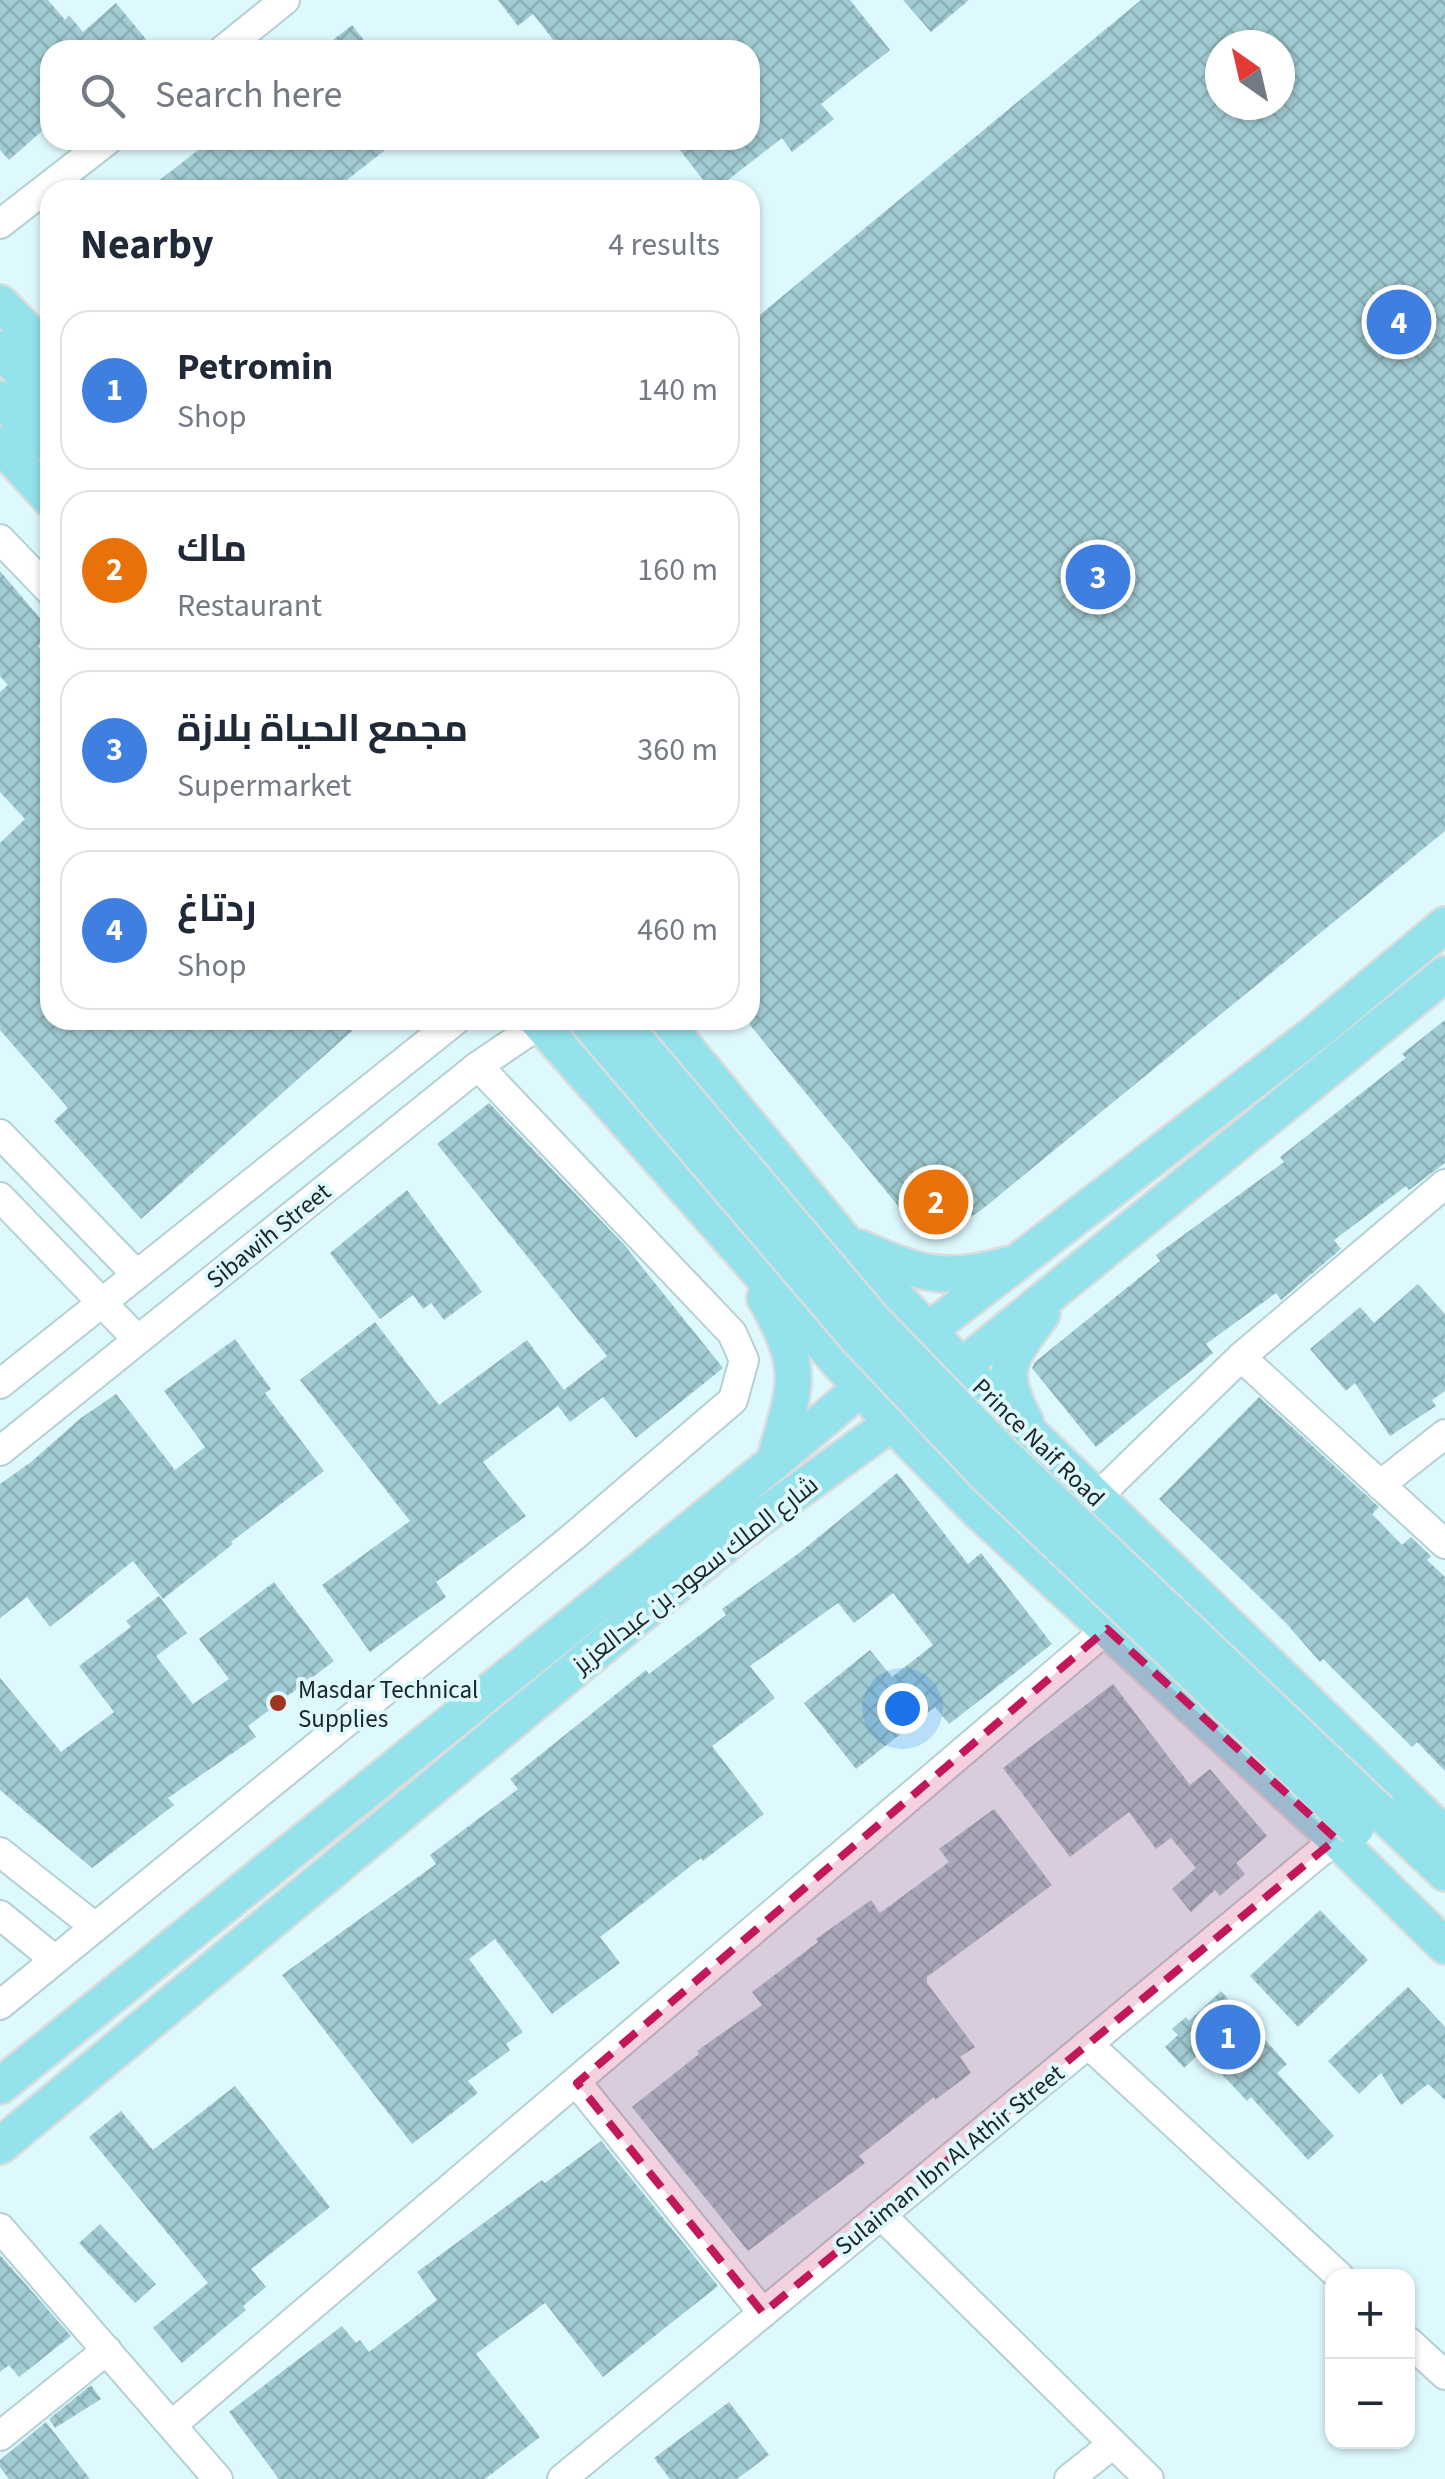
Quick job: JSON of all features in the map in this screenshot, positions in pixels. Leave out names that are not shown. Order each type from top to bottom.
[{"type":"main road","points":[[0,303],[40,344]]},
{"type":"main road","points":[[0,349],[40,393]]},
{"type":"main road","points":[[0,399],[40,437]]},
{"type":"main road","points":[[0,444],[40,488]]},
{"type":"main road","name":"شارع الملك سعود بن عبدالعزيز","points":[[0,2086],[774,1462],[929,1330],[1314,1034],[1445,925]]},
{"type":"main road","name":"شارع الملك سعود بن عبدالعزيز","points":[[0,2146],[738,1534],[892,1423],[1445,974]]},
{"type":"main road","points":[[546,1030],[892,1423],[976,1509],[1108,1629],[1357,1826],[1445,1874]]},
{"type":"main road","points":[[595,1030],[857,1338],[987,1476],[1445,1912]]},
{"type":"main road","points":[[627,1030],[874,1321],[1357,1826],[1445,1946]]},
{"type":"main road","name":"Prince Naif Road","points":[[671,1030],[844,1241],[961,1366],[1445,1834]]},
{"type":"main road","points":[[733,1240],[787,1337],[795,1367],[790,1405],[774,1462]]},
{"type":"main road","points":[[844,1241],[917,1272],[970,1276],[1017,1262]]},
{"type":"main road","points":[[1037,1442],[1010,1393],[1008,1371],[1017,1347],[1066,1281]]},
{"type":"main road","points":[[738,1534],[874,1454],[894,1455],[976,1509]]},
{"type":"street","points":[[235,40],[285,0]]},
{"type":"street","points":[[57,180],[95,150]]},
{"type":"street","points":[[0,224],[40,193]]},
{"type":"street","points":[[0,539],[40,581]]},
{"type":"street","name":"Sibawih Street","points":[[0,1384],[443,1030]]},
{"type":"street","name":"Sibawih Street","points":[[0,1451],[528,1030]]},
{"type":"street","points":[[0,2005],[573,1537],[733,1400],[744,1360],[732,1333],[478,1066]]},
{"type":"street","points":[[0,1134],[135,1273]]},
{"type":"street","points":[[1097,1497],[1241,1357],[1445,1184]]},
{"type":"street","points":[[0,1197],[137,1339]]},
{"type":"street","points":[[1241,1357],[1445,1544]]},
{"type":"street","points":[[1380,1485],[1445,1434]]},
{"type":"street","points":[[172,2426],[1108,1629]]},
{"type":"street","name":"Sulaiman Ibn Al Athir Street","points":[[562,2479],[1357,1826]]},
{"type":"street","points":[[0,1852],[96,1927]]},
{"type":"street","points":[[0,1914],[55,1960]]},
{"type":"street","points":[[1088,2044],[1330,2269]]},
{"type":"street","points":[[577,2083],[763,2312]]},
{"type":"street","points":[[881,2215],[1149,2479]]},
{"type":"street","points":[[0,2228],[218,2479]]},
{"type":"street","points":[[1415,2347],[1445,2376]]},
{"type":"street","points":[[0,2436],[107,2350]]},
{"type":"street","points":[[1069,2479],[1113,2444]]},
{"type":"highlighted area","points":[[1107,1629],[1336,1839],[763,2313],[577,2083]]},
{"type":"building","points":[[0,0],[48,0],[65,20],[69,15],[83,32],[116,3],[147,40],[40,40],[40,133],[9,160],[0,150]]},
{"type":"building","points":[[498,0],[850,0],[890,50],[821,104],[834,119],[792,152],[782,138],[728,180],[703,180],[680,150],[760,150],[760,40],[553,40],[533,14],[518,26]]},
{"type":"building","points":[[903,0],[969,0],[931,32]]},
{"type":"building","points":[[1141,0],[1445,0],[1445,831],[980,1211],[957,1226],[932,1228],[916,1224],[754,1030],[760,1030],[760,315]]},
{"type":"building","points":[[352,25],[364,40],[333,40]]},
{"type":"building","points":[[198,150],[385,150],[347,180],[160,180]]},
{"type":"building","points":[[0,571],[40,618],[40,1030],[352,1031],[141,1219],[54,1121],[68,1108],[0,1030],[0,843],[25,819],[0,792],[0,692],[8,685],[0,676]]},
{"type":"building","points":[[1445,1020],[1445,1163],[1409,1190],[1406,1186],[1334,1240],[1341,1249],[1281,1300],[1276,1293],[1206,1344],[1213,1353],[1096,1447],[1032,1368],[1035,1362],[1160,1261],[1156,1255],[1284,1162],[1280,1157],[1406,1058],[1402,1054]]},
{"type":"building","points":[[489,1103],[626,1247],[723,1368],[636,1438],[603,1397],[570,1422],[558,1406],[483,1462],[526,1516],[436,1582],[446,1597],[370,1652],[322,1585],[410,1521],[300,1380],[375,1322],[439,1405],[527,1340],[564,1390],[607,1356],[437,1144]]},
{"type":"building","points":[[407,1190],[482,1292],[444,1320],[431,1303],[423,1309],[413,1295],[380,1319],[330,1253]]},
{"type":"building","points":[[1418,1284],[1445,1314],[1445,1391],[1432,1400],[1436,1406],[1390,1436],[1355,1383],[1346,1391],[1310,1349],[1360,1307],[1374,1323]]},
{"type":"building","points":[[235,1339],[271,1389],[265,1393],[324,1471],[163,1599],[133,1561],[50,1627],[27,1597],[0,1618],[0,1484],[116,1394],[175,1470],[205,1447],[164,1391]]},
{"type":"building","points":[[1259,1397],[1379,1507],[1372,1514],[1402,1545],[1411,1537],[1445,1577],[1445,1771],[1417,1742],[1412,1747],[1323,1659],[1320,1662],[1286,1623],[1159,1499]]},
{"type":"building","points":[[897,1473],[968,1564],[981,1553],[1052,1644],[949,1724],[935,1707],[856,1769],[804,1703],[870,1650],[892,1677],[933,1645],[893,1593],[854,1623],[838,1603],[750,1666],[775,1698],[712,1746],[764,1814],[600,1937],[620,1963],[552,2014],[495,1939],[469,1959],[523,2032],[506,2044],[510,2050],[468,2081],[478,2093],[412,2144],[282,1975],[436,1864],[430,1855],[518,1789],[510,1779],[646,1670],[649,1674],[726,1615],[722,1609],[799,1553]]},
{"type":"building","points":[[274,1582],[334,1661],[248,1726],[256,1737],[168,1798],[174,1805],[92,1868],[0,1790],[0,1678],[61,1752],[114,1712],[79,1666],[131,1627],[126,1621],[159,1596],[187,1633],[156,1656],[193,1704],[229,1679],[199,1639]]},
{"type":"building","points":[[1113,1684],[1190,1785],[1210,1769],[1267,1836],[1236,1863],[1245,1874],[1220,1896],[1215,1890],[1191,1912],[1172,1889],[1196,1868],[1171,1838],[1156,1849],[1129,1812],[1070,1857],[1003,1768]]},
{"type":"building","points":[[994,1809],[1052,1885],[927,1977],[927,1983],[975,2047],[960,2057],[971,2073],[859,2156],[865,2163],[748,2251],[632,2107],[699,2054],[697,2051],[762,2005],[752,1992],[818,1942],[816,1939],[871,1900],[880,1913],[949,1862],[939,1849]]},
{"type":"building","points":[[1320,1910],[1368,1960],[1298,2027],[1250,1976]]},
{"type":"building","points":[[1408,1987],[1445,2027],[1445,2100],[1428,2084],[1401,2105],[1381,2073],[1359,2094],[1328,2061]]},
{"type":"building","points":[[1221,1991],[1287,2064],[1277,2073],[1334,2136],[1308,2160],[1251,2097],[1247,2101],[1201,2052],[1184,2068],[1165,2047],[1178,2035],[1172,2029],[1186,2017],[1189,2021]]},
{"type":"building","points":[[235,2086],[330,2207],[251,2269],[266,2287],[243,2306],[246,2310],[182,2363],[153,2328],[208,2283],[89,2137],[121,2111],[153,2150]]},
{"type":"building","points":[[601,2141],[718,2286],[603,2377],[545,2303],[476,2354],[540,2437],[485,2479],[279,2479],[229,2412],[342,2326],[369,2352],[437,2300],[417,2272]]},
{"type":"building","points":[[100,2224],[156,2284],[135,2303],[79,2243]]},
{"type":"building","points":[[0,2255],[71,2336],[19,2377],[9,2365],[0,2372]]},
{"type":"building","points":[[91,2385],[101,2399],[55,2428],[49,2419]]},
{"type":"building","points":[[729,2402],[769,2455],[737,2479],[670,2479],[654,2458]]},
{"type":"building","points":[[46,2422],[90,2479],[9,2479],[0,2460]]},
{"type":"place","name":"ردتاغ","points":[[1399,322]]},
{"type":"place","name":"مجمع الحياة بلازة","points":[[1098,577]]},
{"type":"place","name":"ماك","points":[[936,1202]]},
{"type":"place","name":"Masdar Technical Supplies","points":[[278,1703]]},
{"type":"place","name":"Petromin","points":[[1228,2037]]}]
